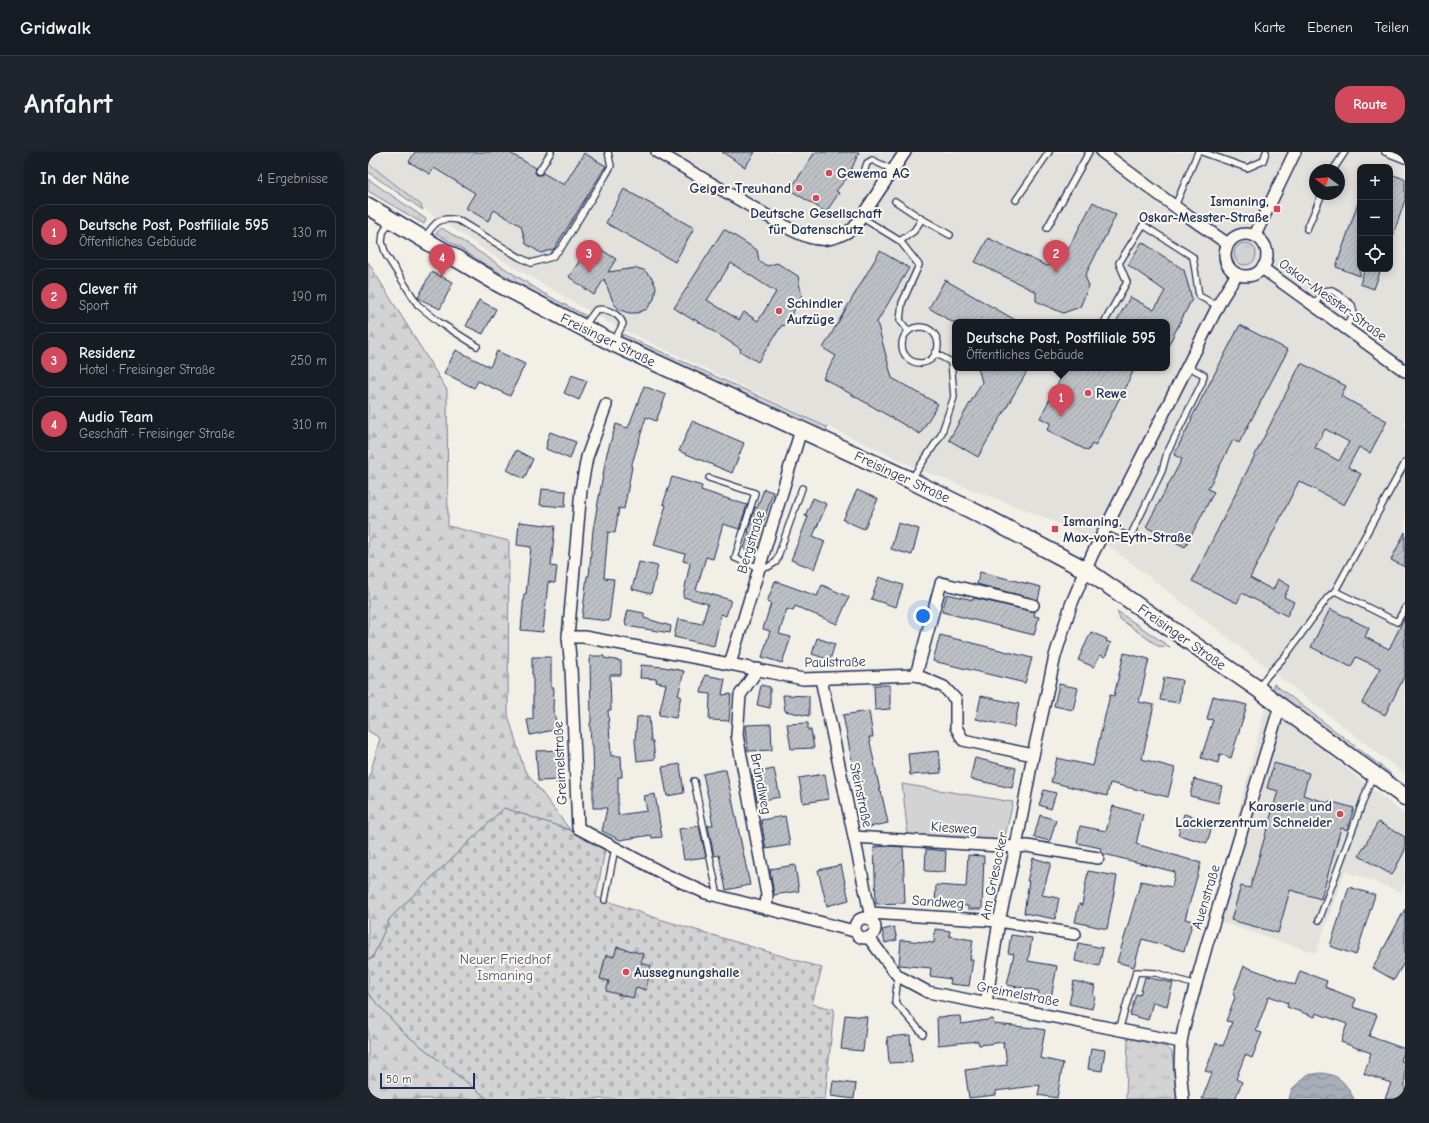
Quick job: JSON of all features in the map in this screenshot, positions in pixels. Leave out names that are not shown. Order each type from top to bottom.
[{"type":"main road","name":"Freisinger Straße","points":[[368,206],[499,284],[582,328],[910,480],[1086,570],[1258,689],[1405,797]]},
{"type":"street","points":[[658,152],[803,236],[815,239],[830,239],[842,235],[854,228],[905,152]]},
{"type":"street","points":[[1102,152],[1228,244]]},
{"type":"street","points":[[1256,235],[1295,152]]},
{"type":"street","points":[[1249,233],[1256,235],[1261,239],[1267,250],[1266,263],[1258,272],[1248,276],[1237,274],[1231,270],[1225,258],[1228,244],[1237,235],[1249,233]]},
{"type":"street","name":"Oskar-Messter-Straße","points":[[1262,268],[1405,371]]},
{"type":"street","name":"Am Griesacker","points":[[986,1003],[999,921],[1016,847],[1032,755],[1055,656],[1071,605],[1092,555],[1106,527],[1218,306],[1237,274]]},
{"type":"street","name":"Greimelstraße","points":[[606,405],[587,457],[581,490],[568,637],[571,668],[578,828],[664,874],[706,892],[854,931]]},
{"type":"street","name":"Bergstraße","points":[[730,664],[801,430]]},
{"type":"street","points":[[1032,755],[963,740],[956,727],[956,700],[944,687],[916,675],[941,583],[1033,605]]},
{"type":"street","name":"Paulstraße","points":[[568,637],[584,637],[758,669],[803,679],[916,675]]},
{"type":"street","name":"Bründlweg","points":[[758,669],[740,695],[737,735],[767,895],[766,909]]},
{"type":"street","name":"Steinstraße","points":[[821,679],[869,915]]},
{"type":"street","name":"Auenstraße","points":[[1183,1099],[1180,1068],[1181,1042],[1196,985],[1280,706]]},
{"type":"street","name":"Kiesweg","points":[[854,836],[1016,847],[1027,846],[1098,858]]},
{"type":"street","points":[[869,915],[875,927],[869,938],[863,939],[857,936],[854,931],[855,924],[859,919],[869,915]]},
{"type":"street","name":"Sandweg","points":[[869,915],[999,921],[1076,934]]},
{"type":"street","name":"Greimelstraße","points":[[869,938],[898,976],[928,992],[1181,1042]]},
{"type":"lane","points":[[539,171],[551,152]]},
{"type":"lane","points":[[424,239],[432,226],[442,219],[450,218],[458,220],[519,257],[531,262],[552,257],[560,248],[611,166],[608,152]]},
{"type":"lane","points":[[1016,200],[1049,152]]},
{"type":"lane","points":[[1047,228],[1089,152]]},
{"type":"lane","points":[[1175,206],[1198,152]]},
{"type":"lane","points":[[1202,152],[1248,168],[1263,161],[1266,152]]},
{"type":"lane","points":[[1337,164],[1345,152]]},
{"type":"lane","points":[[1386,152],[1405,160]]},
{"type":"lane","points":[[864,172],[867,163],[872,160],[892,170]]},
{"type":"lane","points":[[1306,229],[1319,200]]},
{"type":"lane","points":[[895,201],[950,235]]},
{"type":"lane","points":[[861,217],[900,241],[919,265],[902,303],[900,320],[908,331]]},
{"type":"lane","points":[[900,241],[914,231],[922,219]]},
{"type":"lane","points":[[391,220],[383,233],[382,242],[386,255],[406,288],[418,305],[438,322],[477,346]]},
{"type":"lane","points":[[1106,319],[1127,282],[1119,263],[1143,226],[1192,257],[1199,296],[1218,306]]},
{"type":"lane","points":[[1314,306],[1324,291],[1332,290],[1352,304],[1354,314],[1345,328]]},
{"type":"lane","points":[[582,328],[596,310],[602,308],[616,315],[621,319],[623,324],[613,343]]},
{"type":"lane","points":[[920,327],[931,331],[937,342],[935,354],[927,361],[922,363],[916,362],[906,357],[902,346],[902,340],[908,331],[920,327]]},
{"type":"lane","points":[[935,354],[952,362]]},
{"type":"lane","points":[[1106,527],[1130,537],[1162,471],[1167,453],[1202,383],[1204,375],[1187,366]]},
{"type":"lane","points":[[910,480],[941,435],[954,397],[953,371]]},
{"type":"lane","points":[[1258,689],[1267,676],[1288,654],[1328,597],[1335,591],[1405,463]]},
{"type":"lane","points":[[710,478],[755,493],[735,558],[759,568],[768,567],[776,562],[802,488]]},
{"type":"lane","points":[[1335,591],[1398,622],[1405,608]]},
{"type":"lane","points":[[1319,920],[1373,774]]},
{"type":"lane","points":[[694,781],[718,896]]},
{"type":"lane","points":[[605,900],[615,848]]},
{"type":"lane","points":[[1119,1030],[1136,972],[1156,973],[1196,985]]},
{"type":"lane","points":[[898,976],[895,1002],[923,1034]]},
{"type":"shaded area","points":[[368,152],[1405,152],[1405,774],[1113,549],[1049,519],[921,470],[609,323],[488,252],[430,213],[368,164]]},
{"type":"shaded area","points":[[1266,705],[1405,815],[1405,883],[1401,892],[1345,871],[1316,953],[1211,919]]},
{"type":"green space","points":[[368,163],[421,205],[423,210],[368,172]]},
{"type":"green space","points":[[368,179],[426,219],[424,224],[368,191]]},
{"type":"green space","points":[[442,228],[543,293],[586,316],[581,319],[483,263],[436,233]]},
{"type":"green space","points":[[1245,243],[1253,246],[1256,254],[1253,262],[1245,265],[1237,262],[1234,254],[1237,246]]},
{"type":"green space","points":[[368,262],[447,390],[448,526],[509,541],[508,715],[524,769],[570,830],[504,808],[390,918],[372,959],[368,959],[368,782],[380,738],[368,731]]},
{"type":"green space","points":[[622,334],[827,427],[826,433],[622,340]]},
{"type":"green space","points":[[1117,611],[1170,647],[1158,646],[1120,619]]},
{"type":"green space","points":[[1274,684],[1390,773],[1389,775],[1385,775],[1274,693]]},
{"type":"green space","points":[[902,784],[1013,802],[1004,840],[908,836]]},
{"type":"green space","name":"Neuer Friedhof Ismaning","points":[[504,808],[570,830],[605,850],[596,897],[656,918],[822,968],[812,1004],[834,1009],[825,1099],[488,1099],[403,1032],[368,993],[368,959],[372,959],[390,918]]},
{"type":"green space","points":[[368,993],[403,1032],[488,1099],[370,1099],[368,1097]]},
{"type":"green space","points":[[1128,1038],[1167,1047],[1172,1052],[1177,1099],[1126,1099]]},
{"type":"water","points":[[1321,1073],[1328,1074],[1341,1080],[1348,1088],[1354,1099],[1289,1099],[1292,1089],[1307,1075]]},
{"type":"building","points":[[415,152],[508,152],[536,168],[535,173],[537,175],[541,175],[543,173],[564,185],[584,153],[606,166],[554,249],[541,253],[526,244],[521,226],[494,210],[488,221],[466,208],[475,193],[434,168],[430,174],[409,162]]},
{"type":"building","points":[[722,152],[755,152],[745,167]]},
{"type":"building","points":[[815,152],[859,152],[848,177],[836,191],[839,193],[826,212],[790,190]]},
{"type":"building","points":[[1393,175],[1405,179],[1405,200],[1393,236]]},
{"type":"building","points":[[624,189],[694,228],[675,262],[606,223]]},
{"type":"building","points":[[1093,202],[1116,215],[1085,276],[1089,286],[1080,307],[1063,313],[1036,301],[1036,292],[975,262],[988,238],[1047,266],[1062,260]]},
{"type":"building","points":[[1357,206],[1357,272],[1360,272],[1360,276],[1336,267]]},
{"type":"building","points":[[724,229],[757,250],[759,261],[767,266],[777,263],[798,276],[802,298],[758,362],[740,351],[741,349],[674,308]],"holes":[[[731,263],[776,292],[758,321],[744,312],[739,320],[707,300]]]},
{"type":"building","points":[[1142,242],[1184,270],[1192,299],[1170,342],[1170,319],[1118,319],[1130,297],[1154,310],[1165,291],[1128,265]]},
{"type":"building","points":[[591,243],[616,259],[608,272],[636,268],[644,270],[652,278],[656,287],[654,299],[647,309],[637,313],[629,313],[620,310],[614,304],[604,279],[594,295],[569,277]]},
{"type":"building","points":[[880,251],[909,268],[877,322],[892,378],[938,404],[920,434],[823,378],[836,356],[823,348]]},
{"type":"building","points":[[431,272],[453,282],[440,309],[418,298]]},
{"type":"building","points":[[1364,272],[1380,272],[1374,289],[1360,284]]},
{"type":"building","points":[[945,280],[1014,319],[952,319],[952,322],[929,308]]},
{"type":"building","points":[[479,300],[496,309],[483,334],[466,326]]},
{"type":"building","points":[[1240,325],[1288,350],[1239,443],[1233,440],[1208,489],[1214,492],[1185,547],[1146,527],[1182,459],[1174,455]]},
{"type":"building","points":[[456,350],[490,367],[497,351],[525,364],[510,396],[478,381],[474,388],[444,373]]},
{"type":"building","points":[[1301,363],[1346,386],[1341,396],[1387,421],[1370,453],[1359,447],[1348,467],[1361,474],[1344,505],[1299,481],[1250,578],[1273,590],[1278,579],[1290,586],[1284,597],[1294,602],[1287,616],[1242,593],[1237,603],[1192,581]],"holes":[[[1325,429],[1349,442],[1339,461],[1315,448]]]},
{"type":"building","points":[[979,371],[1027,371],[978,457],[949,440],[982,382]]},
{"type":"building","name":"Rewe","points":[[1064,371],[1133,371],[1095,446],[1092,444],[1088,451],[1047,430],[1051,423],[1040,418]]},
{"type":"building","points":[[572,375],[587,381],[579,400],[564,393]]},
{"type":"building","points":[[644,386],[666,395],[656,421],[646,417],[631,467],[624,509],[619,508],[615,533],[608,532],[604,578],[614,579],[609,621],[582,618],[587,576],[589,576],[593,530],[607,453],[616,424],[628,428]]},
{"type":"building","points":[[692,421],[744,443],[732,473],[679,451]]},
{"type":"building","points":[[550,432],[576,442],[570,459],[546,449]]},
{"type":"building","points":[[516,450],[533,459],[524,479],[507,470]]},
{"type":"building","points":[[672,477],[702,486],[701,490],[747,505],[739,529],[723,524],[713,559],[706,557],[696,590],[731,600],[726,616],[721,614],[714,646],[674,637],[678,619],[702,624],[708,604],[683,597],[690,563],[683,561],[685,554],[654,545],[666,505],[663,504]]},
{"type":"building","points":[[542,489],[566,491],[565,507],[540,505]]},
{"type":"building","points":[[764,489],[773,492],[754,552],[744,549],[755,507],[757,508]]},
{"type":"building","points":[[857,490],[878,499],[864,529],[843,520]]},
{"type":"building","points":[[813,498],[827,504],[813,536],[825,541],[814,569],[791,560],[808,517],[805,516]]},
{"type":"building","points":[[519,522],[555,526],[551,566],[557,567],[555,583],[548,582],[543,632],[521,630],[524,594],[526,594],[531,547],[517,545]]},
{"type":"building","points":[[898,523],[919,529],[912,555],[891,549]]},
{"type":"building","points":[[1405,532],[1405,567],[1391,560]]},
{"type":"building","points":[[639,562],[658,566],[651,594],[632,589]]},
{"type":"building","points":[[980,572],[1041,587],[1038,600],[977,584]]},
{"type":"building","points":[[879,577],[903,585],[896,607],[871,599]]},
{"type":"building","points":[[775,581],[817,596],[822,585],[849,597],[837,624],[795,606],[793,611],[787,609],[779,634],[791,637],[782,663],[762,657],[770,631],[763,629],[771,603],[767,602]]},
{"type":"building","points":[[947,594],[973,600],[974,598],[1035,612],[1034,616],[1039,617],[1034,635],[942,612]]},
{"type":"building","points":[[1330,609],[1369,628],[1365,637],[1389,649],[1405,617],[1405,675],[1385,715],[1362,703],[1380,668],[1356,657],[1351,667],[1311,647]]},
{"type":"building","points":[[628,610],[644,613],[644,618],[671,626],[670,633],[626,626],[625,623]]},
{"type":"building","points":[[1091,632],[1107,639],[1106,641],[1111,643],[1105,657],[1100,655],[1094,667],[1078,660]]},
{"type":"building","points":[[940,635],[1032,658],[1025,683],[933,661]]},
{"type":"building","points":[[817,638],[835,644],[830,660],[812,654]]},
{"type":"building","points":[[1124,653],[1149,659],[1139,702],[1154,705],[1142,759],[1175,768],[1168,797],[1110,783],[1107,796],[1051,782],[1057,758],[1093,766],[1110,695],[1114,696]]},
{"type":"building","points":[[590,656],[604,656],[604,658],[621,661],[621,675],[610,675],[611,710],[608,710],[611,756],[621,756],[622,777],[618,777],[618,815],[647,811],[644,796],[655,794],[662,837],[652,838],[651,835],[620,840],[602,831],[607,808],[593,808],[594,787],[593,745],[591,745],[590,723]]},
{"type":"building","points":[[532,657],[551,657],[551,688],[554,688],[553,709],[558,729],[530,735],[527,720],[533,719]]},
{"type":"building","points":[[641,665],[684,671],[678,696],[681,696],[676,718],[659,715],[666,684],[656,682],[657,679],[640,678]]},
{"type":"building","points":[[705,675],[725,679],[722,695],[731,694],[729,721],[709,720],[710,694],[701,693]]},
{"type":"building","points":[[1164,677],[1182,680],[1179,703],[1160,700]]},
{"type":"building","points":[[1059,684],[1078,688],[1073,710],[1054,706]]},
{"type":"building","points":[[761,685],[770,687],[770,708],[757,705]]},
{"type":"building","points":[[874,685],[890,685],[890,709],[875,710]]},
{"type":"building","points":[[783,695],[809,696],[809,716],[785,711]]},
{"type":"building","points":[[981,696],[1019,704],[1014,727],[976,719]]},
{"type":"building","points":[[1213,696],[1247,705],[1231,758],[1220,754],[1218,763],[1201,758],[1213,720],[1207,719]]},
{"type":"building","points":[[869,711],[873,737],[869,737],[888,823],[865,828],[843,715]]},
{"type":"building","points":[[649,716],[651,741],[653,741],[655,759],[637,761],[635,741],[637,717]]},
{"type":"building","points":[[808,723],[808,730],[811,730],[814,748],[791,749],[787,724]]},
{"type":"building","points":[[771,724],[772,750],[748,751],[746,725]]},
{"type":"building","points":[[561,750],[562,780],[538,781],[536,751]]},
{"type":"building","points":[[939,751],[941,773],[910,775],[908,754]]},
{"type":"building","points":[[975,758],[1016,768],[1012,788],[970,779]]},
{"type":"building","points":[[1274,763],[1309,773],[1303,795],[1328,803],[1329,801],[1354,808],[1347,830],[1341,828],[1321,899],[1290,890],[1278,933],[1231,920],[1241,886],[1250,888],[1278,791],[1267,788]]},
{"type":"building","points":[[680,764],[684,793],[667,796],[662,767]]},
{"type":"building","points":[[774,769],[780,797],[757,801],[752,773]]},
{"type":"building","points":[[726,770],[750,885],[726,890],[719,855],[714,856],[708,825],[713,825],[712,815],[703,774]]},
{"type":"building","points":[[825,774],[829,799],[803,803],[799,778]]},
{"type":"building","points":[[1194,779],[1222,786],[1218,803],[1190,796]]},
{"type":"building","points":[[1044,790],[1056,793],[1051,809],[1039,805]]},
{"type":"building","points":[[1113,806],[1143,814],[1136,844],[1201,863],[1185,919],[1193,921],[1184,951],[1142,939],[1134,967],[1117,962],[1141,881],[1172,887],[1175,872],[1104,854],[1100,852],[1101,848],[1077,843],[1080,826],[1106,831]]},
{"type":"building","points":[[1184,814],[1213,823],[1207,843],[1178,835]]},
{"type":"building","points":[[1040,815],[1056,820],[1050,841],[1034,837]]},
{"type":"building","points":[[785,816],[790,845],[766,849],[761,820]]},
{"type":"building","points":[[1378,822],[1405,837],[1405,850],[1392,875],[1359,856]]},
{"type":"building","points":[[699,826],[706,857],[684,860],[679,829]]},
{"type":"building","points":[[874,847],[903,847],[905,903],[876,904]]},
{"type":"building","points":[[926,849],[946,851],[945,872],[925,871]]},
{"type":"building","points":[[968,855],[984,856],[982,909],[968,909],[968,906],[935,904],[936,885],[966,887]]},
{"type":"building","points":[[1033,858],[1051,863],[1042,895],[1059,898],[1055,919],[1024,913],[1029,881],[1027,881]]},
{"type":"building","points":[[795,865],[799,891],[774,895],[770,869]]},
{"type":"building","points":[[841,865],[849,900],[827,906],[818,870]]},
{"type":"building","points":[[1088,871],[1117,876],[1107,929],[1075,922],[1079,904],[1082,905]]},
{"type":"building","points":[[1349,887],[1375,895],[1356,955],[1330,946]]},
{"type":"building","points":[[1405,909],[1405,961],[1394,980],[1373,968]]},
{"type":"building","points":[[894,927],[897,940],[885,943],[882,930]]},
{"type":"building","points":[[935,929],[950,931],[949,936],[973,940],[970,960],[973,960],[969,986],[950,984],[951,979],[930,976],[931,968],[899,965],[901,940],[934,943]]},
{"type":"building","points":[[1011,935],[1032,938],[1028,961],[1057,966],[1051,998],[1038,996],[1039,991],[1007,985],[1014,954],[1008,953]]},
{"type":"building","points":[[1078,943],[1103,948],[1099,966],[1075,961]]},
{"type":"building","name":"Aussegnungshalle","points":[[617,947],[644,954],[641,963],[651,966],[646,990],[636,987],[633,998],[606,991],[609,981],[600,979],[606,955],[614,957]]},
{"type":"building","points":[[1244,966],[1295,985],[1300,971],[1327,981],[1325,987],[1356,999],[1353,1007],[1377,1015],[1369,1036],[1405,1049],[1401,1061],[1405,1062],[1405,1099],[1385,1099],[1391,1083],[1364,1074],[1371,1053],[1341,1042],[1347,1024],[1316,1013],[1315,1017],[1287,1007],[1288,1003],[1269,996],[1256,1031],[1262,1033],[1252,1058],[1245,1055],[1236,1079],[1242,1082],[1235,1099],[1202,1099],[1212,1073],[1205,1071],[1216,1043],[1223,1046],[1232,1022],[1226,1021],[1235,997],[1233,994]]},
{"type":"building","points":[[1145,977],[1173,983],[1167,1006],[1153,1002],[1148,1020],[1130,1015],[1136,994],[1140,995]]},
{"type":"building","points":[[1074,981],[1095,986],[1093,995],[1095,996],[1092,1009],[1069,1004]]},
{"type":"building","points":[[845,1015],[867,1017],[863,1051],[841,1049]]},
{"type":"building","points":[[960,1016],[961,1024],[993,1019],[994,1024],[1045,1030],[1040,1058],[1063,1063],[1057,1098],[1038,1095],[1040,1085],[996,1091],[996,1095],[969,1098],[965,1070],[1007,1065],[1005,1048],[1003,1048],[1004,1042],[979,1045],[978,1041],[938,1045],[937,1017]]},
{"type":"building","points":[[910,1035],[912,1062],[889,1063],[887,1037]]},
{"type":"building","points":[[1091,1048],[1105,1050],[1102,1071],[1088,1069]]},
{"type":"building","points":[[833,1081],[856,1084],[854,1099],[831,1096]]},
{"type":"place","name":"Gewema AG","points":[[829,173]]},
{"type":"place","name":"Geiger Treuhand","points":[[799,188]]},
{"type":"place","name":"Deutsche Gesellschaft für Datenschutz","points":[[816,198]]},
{"type":"place","name":"Ismaning, Oskar-Messter-Straße","points":[[1277,209]]},
{"type":"place","name":"Residenz","points":[[589,273]]},
{"type":"place","name":"Clever fit","points":[[1056,273]]},
{"type":"place","name":"Audio Team","points":[[442,277]]},
{"type":"place","name":"Schindler Aufzüge","points":[[779,311]]},
{"type":"place","name":"Rewe","points":[[1088,393]]},
{"type":"place","name":"Deutsche Post, Postfiliale 595","points":[[1061,417]]},
{"type":"place","name":"Ismaning, Max-von-Eyth-Straße","points":[[1055,529]]},
{"type":"place","name":"Karoserie und Lackierzentrum Schneider","points":[[1340,814]]},
{"type":"place","name":"Aussegnungshalle","points":[[626,972]]}]
